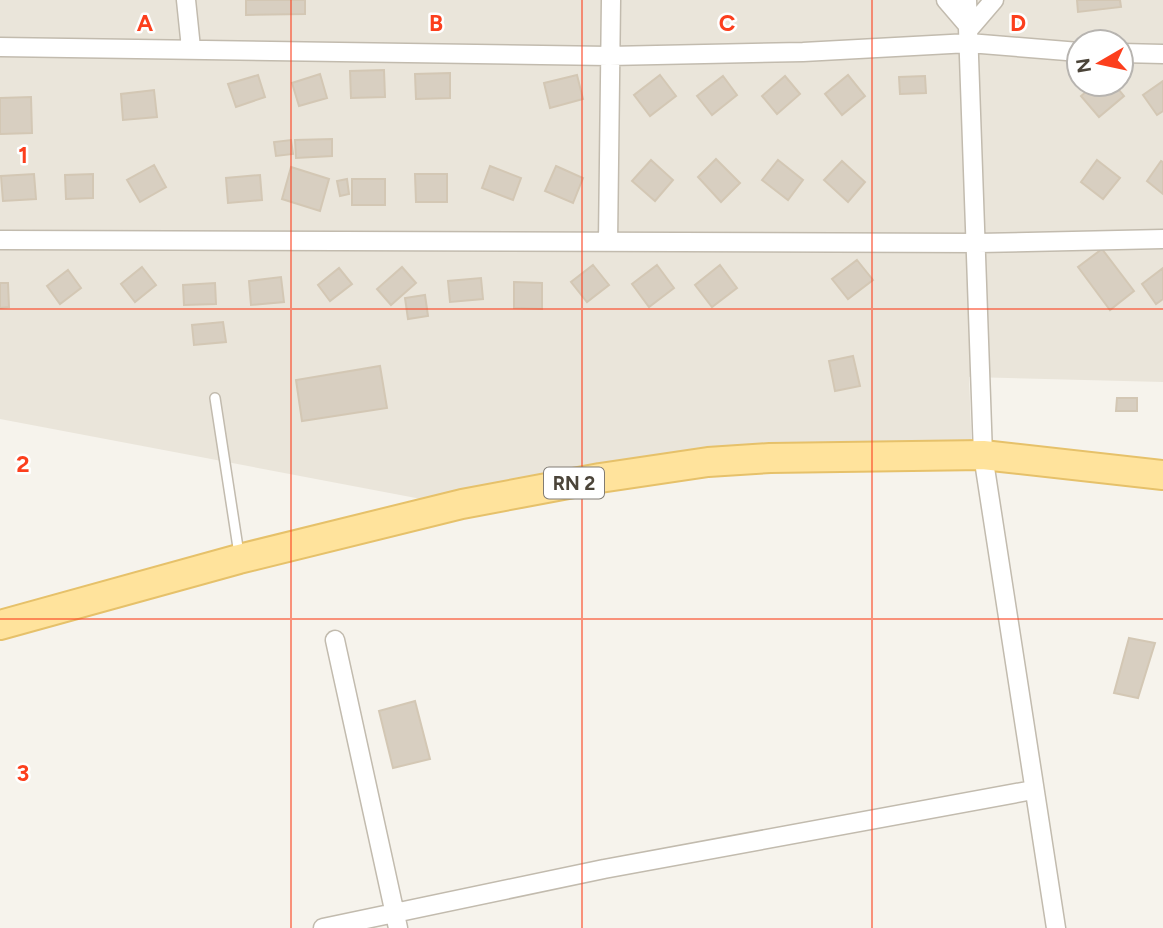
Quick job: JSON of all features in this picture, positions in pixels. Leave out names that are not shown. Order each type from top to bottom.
[{"type":"main road","name":"RN 2","points":[[0,625],[239,559],[462,504],[600,478],[708,462],[770,457],[983,455],[1163,475]]},
{"type":"street","points":[[186,0],[191,48]]},
{"type":"street","points":[[608,242],[611,0]]},
{"type":"street","points":[[946,0],[970,35]]},
{"type":"street","points":[[967,0],[978,243],[983,455],[1056,928]]},
{"type":"street","points":[[970,35],[994,0]]},
{"type":"street","points":[[0,47],[609,55],[803,52],[970,35],[1065,50]]},
{"type":"street","points":[[1135,53],[1163,54]]},
{"type":"street","points":[[0,240],[978,243],[1163,239]]},
{"type":"street","points":[[335,640],[396,920]]},
{"type":"street","points":[[323,928],[396,920],[604,869],[1033,790]]},
{"type":"lane","points":[[215,398],[239,559]]},
{"type":"shaded area","points":[[0,0],[1163,0],[1163,382],[969,377],[972,456],[734,450],[437,502],[0,419]]},
{"type":"building","points":[[246,0],[305,0],[305,14],[246,15]]},
{"type":"building","points":[[1077,0],[1120,0],[1121,7],[1078,12]]},
{"type":"building","points":[[384,70],[385,97],[351,98],[350,71]]},
{"type":"building","points":[[450,73],[450,98],[416,99],[415,74]]},
{"type":"building","points":[[320,74],[327,98],[299,106],[292,83]]},
{"type":"building","points":[[258,75],[265,97],[236,107],[228,84]]},
{"type":"building","points":[[577,75],[583,99],[550,108],[544,83]]},
{"type":"building","points":[[660,75],[676,96],[650,116],[634,95]]},
{"type":"building","points":[[848,75],[865,96],[842,115],[825,94]]},
{"type":"building","points":[[723,76],[737,95],[712,115],[697,96]]},
{"type":"building","points":[[785,76],[800,94],[777,114],[762,96]]},
{"type":"building","points":[[925,76],[926,93],[900,94],[899,77]]},
{"type":"building","points":[[1163,81],[1163,111],[1157,115],[1143,95]]},
{"type":"building","points":[[154,90],[157,117],[123,120],[121,94]]},
{"type":"building","points":[[31,97],[32,133],[0,134],[0,98]]},
{"type":"building","points":[[1083,98],[1122,98],[1099,117]]},
{"type":"building","points":[[332,139],[332,156],[296,158],[295,140]]},
{"type":"building","points":[[291,140],[293,154],[276,156],[274,142]]},
{"type":"building","points":[[716,159],[740,183],[721,202],[698,177]]},
{"type":"building","points":[[651,160],[673,180],[655,201],[632,181]]},
{"type":"building","points":[[778,160],[803,180],[788,200],[762,180]]},
{"type":"building","points":[[1097,160],[1120,178],[1103,199],[1081,182]]},
{"type":"building","points":[[842,161],[865,182],[848,202],[824,180]]},
{"type":"building","points":[[1161,161],[1163,162],[1163,194],[1147,181]]},
{"type":"building","points":[[154,165],[166,187],[140,202],[127,180]]},
{"type":"building","points":[[490,166],[521,178],[513,200],[482,188]]},
{"type":"building","points":[[556,166],[583,178],[573,203],[545,191]]},
{"type":"building","points":[[291,167],[329,179],[320,211],[282,199]]},
{"type":"building","points":[[34,174],[36,199],[3,201],[1,176]]},
{"type":"building","points":[[93,174],[93,198],[66,199],[65,175]]},
{"type":"building","points":[[415,174],[447,174],[447,202],[416,202]]},
{"type":"building","points":[[260,175],[262,200],[228,203],[226,178]]},
{"type":"building","points":[[347,179],[349,194],[340,196],[337,181]]},
{"type":"building","points":[[352,179],[385,179],[385,205],[352,205]]},
{"type":"building","points":[[1102,249],[1134,291],[1110,310],[1078,267]]},
{"type":"building","points":[[857,260],[873,280],[848,299],[832,279]]},
{"type":"building","points":[[593,265],[609,285],[587,302],[571,282]]},
{"type":"building","points":[[657,265],[674,288],[649,307],[632,284]]},
{"type":"building","points":[[720,265],[737,288],[712,307],[695,285]]},
{"type":"building","points":[[142,267],[156,285],[135,302],[121,284]]},
{"type":"building","points":[[402,267],[416,283],[391,305],[377,289]]},
{"type":"building","points":[[339,268],[352,284],[330,301],[318,285]]},
{"type":"building","points":[[1163,268],[1163,299],[1156,304],[1142,284]]},
{"type":"building","points":[[68,270],[81,288],[60,304],[47,286]]},
{"type":"building","points":[[281,277],[284,302],[251,305],[249,281]]},
{"type":"building","points":[[481,278],[483,299],[450,302],[448,281]]},
{"type":"building","points":[[514,282],[542,283],[542,309],[514,308]]},
{"type":"building","points":[[0,283],[8,283],[9,307],[0,308]]},
{"type":"building","points":[[215,283],[216,304],[184,305],[183,285]]},
{"type":"building","points":[[425,295],[428,316],[408,319],[405,298]]},
{"type":"building","points":[[223,322],[226,342],[194,345],[192,325]]},
{"type":"building","points":[[853,356],[860,386],[835,391],[829,361]]},
{"type":"building","points":[[380,366],[387,408],[302,421],[296,380]]},
{"type":"building","points":[[1117,398],[1137,398],[1137,411],[1116,411]]},
{"type":"building","points":[[1129,638],[1155,643],[1138,698],[1114,693]]},
{"type":"building","points":[[415,701],[430,759],[393,768],[379,711]]}]
